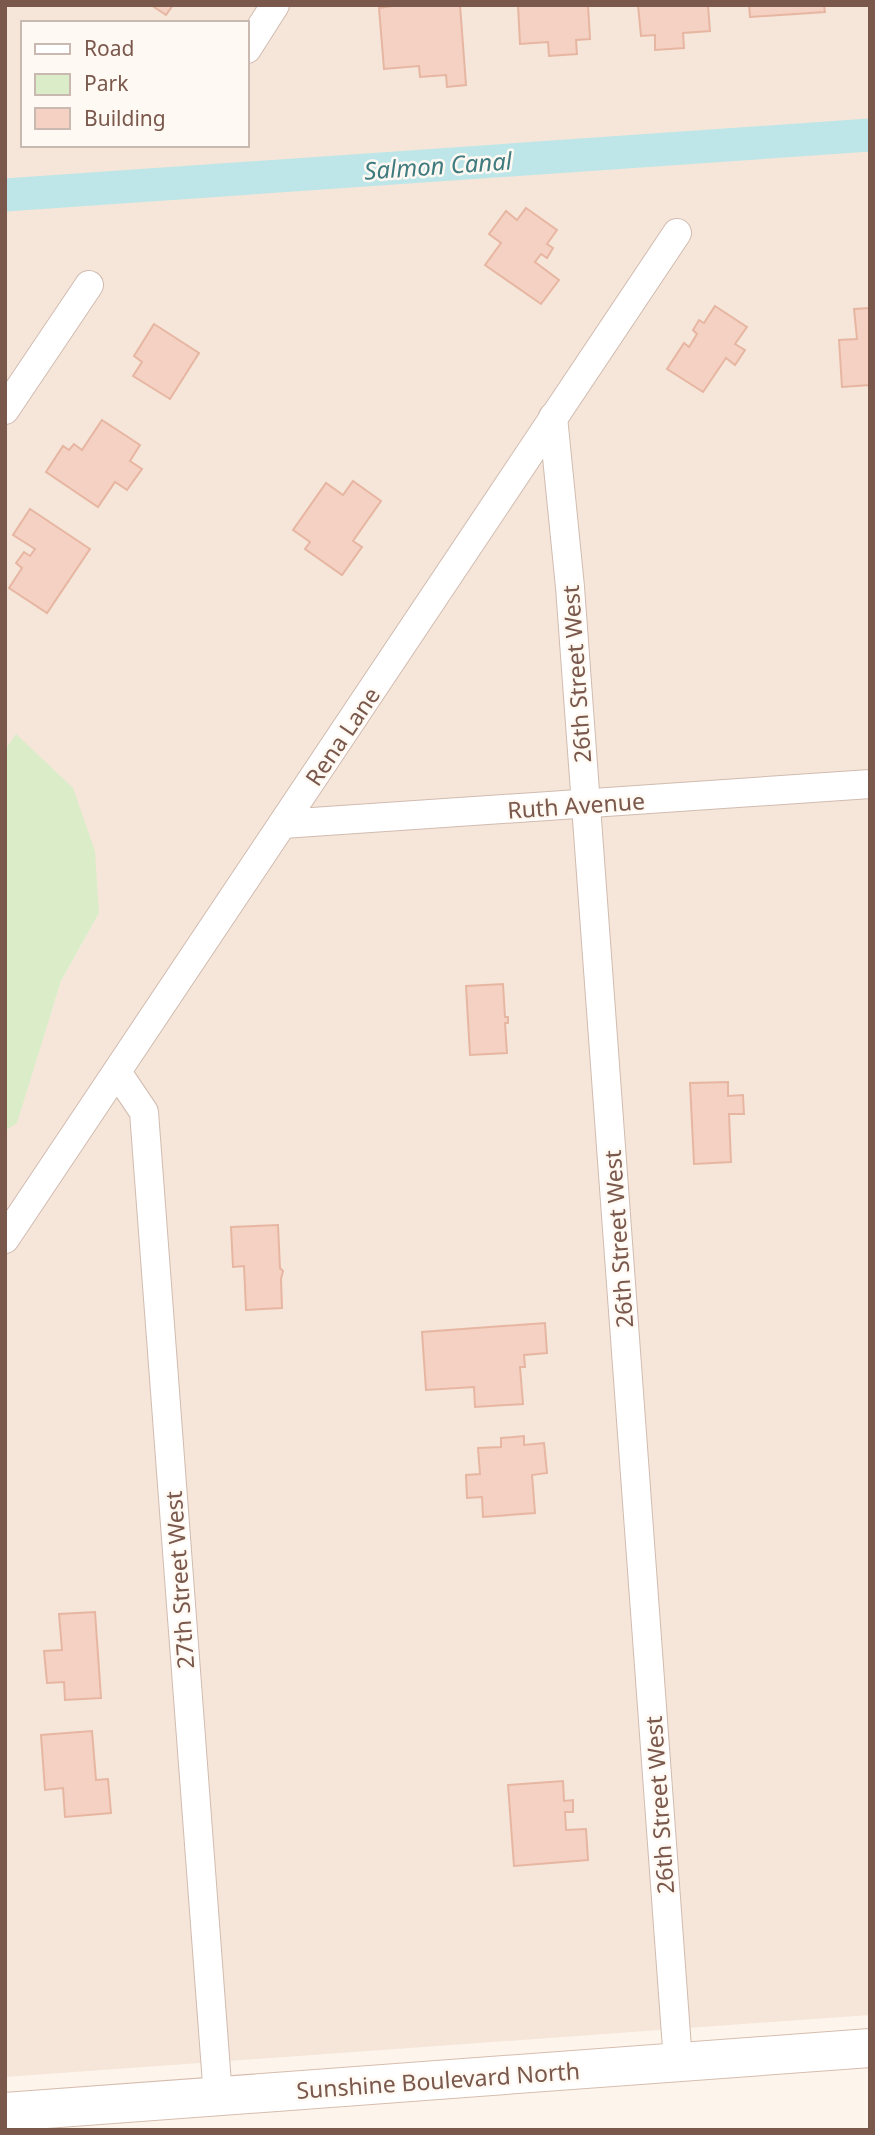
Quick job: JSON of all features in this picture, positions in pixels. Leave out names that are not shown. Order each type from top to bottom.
[{"type":"street","points":[[248,46],[275,5]]},
{"type":"street","name":"Rena Lane","points":[[5,1239],[677,233]]},
{"type":"street","points":[[5,410],[89,285]]},
{"type":"street","name":"26th Street West","points":[[553,416],[570,587],[678,2062]]},
{"type":"street","name":"Ruth Avenue","points":[[283,824],[870,784]]},
{"type":"street","name":"27th Street West","points":[[117,1072],[144,1112],[218,2097]]},
{"type":"street","name":"Sunshine Boulevard North","points":[[5,2112],[870,2048]]},
{"type":"shaded area","points":[[5,5],[870,5],[870,2015],[5,2077],[5,1131],[17,1122],[61,981],[99,913],[16,735],[5,750]]},
{"type":"green space","points":[[16,734],[73,788],[95,851],[99,913],[61,981],[17,1123],[5,1131],[5,750]]},
{"type":"building","points":[[151,5],[173,5],[166,15]]},
{"type":"building","points":[[399,5],[460,5],[466,85],[447,87],[446,75],[420,77],[419,66],[384,69],[379,8]]},
{"type":"building","points":[[518,5],[588,5],[590,39],[576,40],[577,54],[549,56],[548,42],[520,44]]},
{"type":"building","points":[[638,5],[708,5],[710,31],[683,33],[684,48],[655,50],[655,35],[641,36]]},
{"type":"building","points":[[749,5],[824,5],[825,12],[750,17]]},
{"type":"building","points":[[526,208],[557,230],[547,244],[553,248],[547,258],[541,254],[535,262],[559,280],[541,304],[485,265],[501,243],[489,234],[506,211],[517,220]]},
{"type":"building","points":[[715,306],[747,327],[735,344],[745,350],[735,365],[726,358],[703,392],[667,369],[684,343],[689,347],[697,334],[693,330],[699,320],[704,323]]},
{"type":"building","points":[[870,308],[870,385],[842,387],[839,340],[857,339],[854,309]]},
{"type":"building","points":[[154,324],[199,353],[170,399],[133,376],[142,362],[134,356]]},
{"type":"building","points":[[102,420],[140,445],[130,461],[142,469],[127,490],[115,482],[98,507],[46,472],[63,446],[69,450],[74,444],[82,450]]},
{"type":"building","points":[[353,481],[381,501],[353,541],[362,547],[342,575],[305,549],[310,542],[293,530],[326,483],[343,495]]},
{"type":"building","points":[[30,509],[90,549],[47,613],[9,588],[22,568],[16,563],[24,552],[30,556],[35,549],[13,535]]},
{"type":"building","points":[[503,984],[505,1017],[508,1017],[508,1023],[505,1023],[507,1053],[470,1055],[466,986]]},
{"type":"building","points":[[728,1082],[728,1096],[743,1095],[744,1114],[729,1114],[731,1162],[694,1164],[690,1083]]},
{"type":"building","points":[[278,1225],[280,1268],[283,1271],[282,1308],[246,1310],[244,1266],[233,1267],[231,1227]]},
{"type":"building","points":[[545,1323],[547,1353],[524,1355],[525,1367],[520,1367],[523,1404],[475,1407],[474,1387],[426,1390],[422,1332]]},
{"type":"building","points":[[524,1436],[524,1445],[544,1443],[547,1473],[532,1475],[535,1513],[483,1517],[482,1497],[467,1498],[466,1475],[480,1474],[478,1448],[501,1447],[501,1438]]},
{"type":"building","points":[[95,1612],[101,1698],[65,1700],[64,1682],[47,1683],[44,1651],[62,1650],[59,1614]]},
{"type":"building","points":[[92,1731],[96,1780],[108,1779],[111,1813],[65,1817],[63,1788],[45,1790],[41,1735]]},
{"type":"building","points":[[563,1781],[564,1801],[573,1800],[573,1812],[565,1812],[566,1830],[586,1829],[588,1860],[514,1866],[508,1785]]},
{"type":"waterway","name":"Salmon Canal","points":[[5,195],[870,135]]}]
